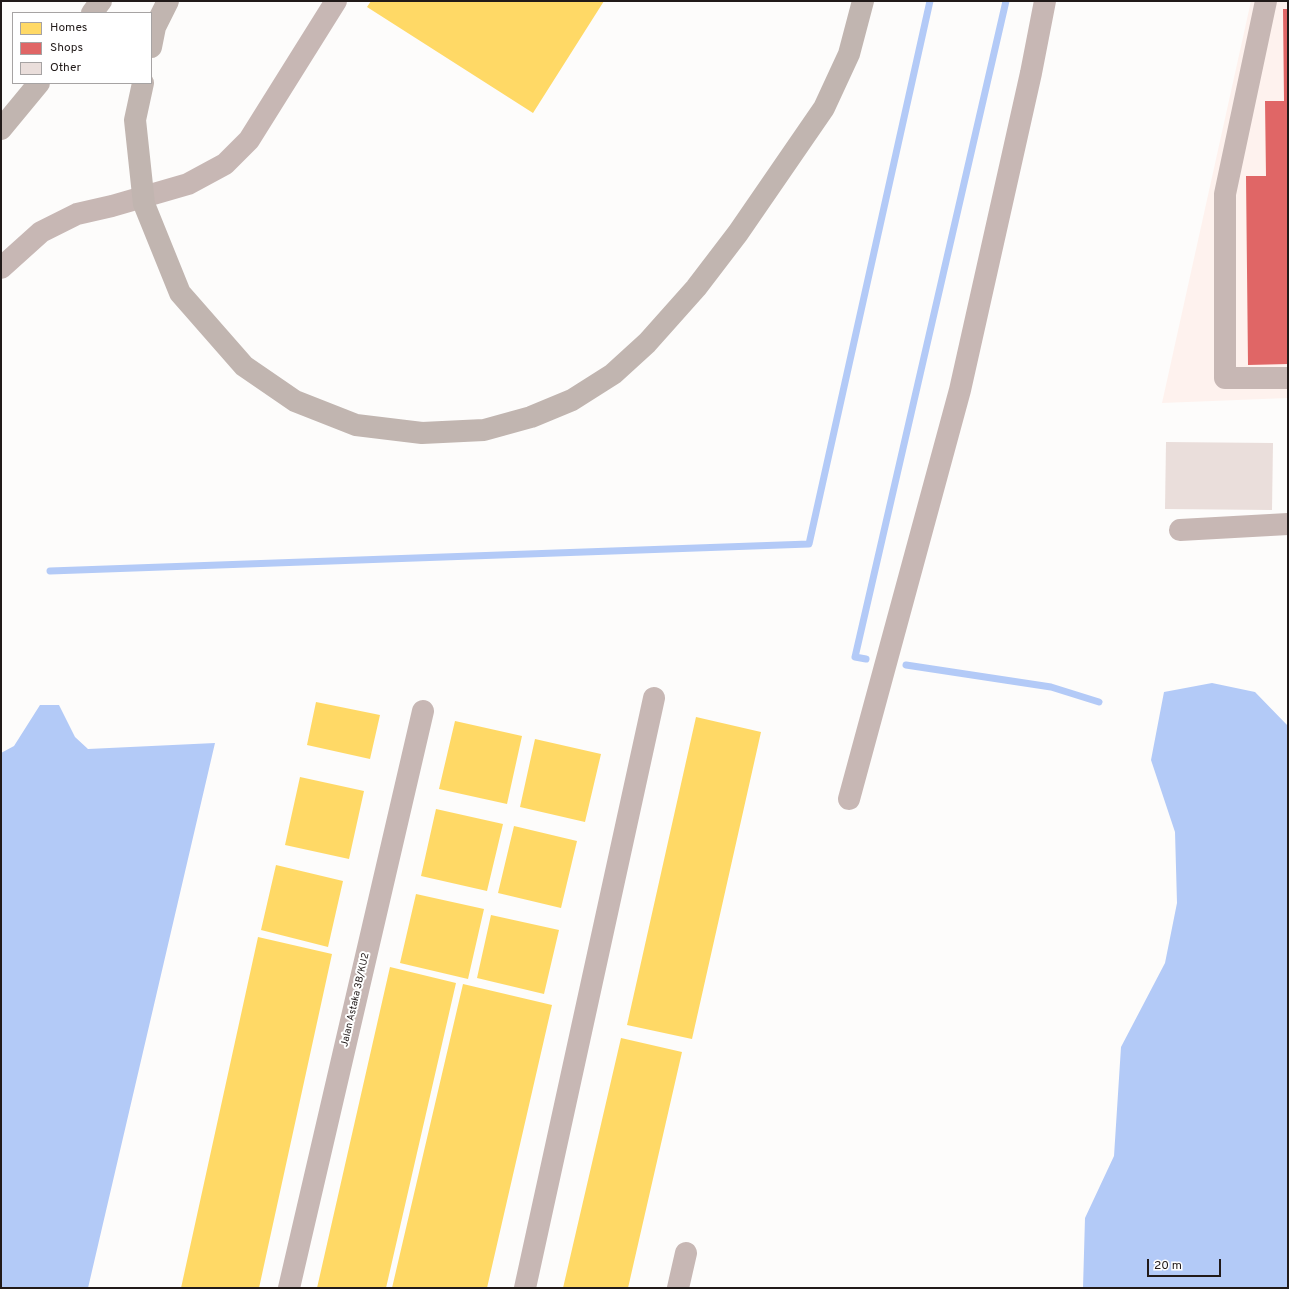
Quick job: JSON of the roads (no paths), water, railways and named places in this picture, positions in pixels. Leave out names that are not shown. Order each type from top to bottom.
[{"type":"highway","points":[[93,12],[101,1]]},
{"type":"highway","points":[[152,42],[155,27],[168,1]]},
{"type":"highway","points":[[143,84],[135,120],[144,204],[180,292],[244,366],[295,401],[356,425],[422,433],[484,430],[531,417],[572,400],[613,374],[647,343],[696,288],[738,233],[824,108],[849,54],[863,1]]},
{"type":"highway","points":[[1,129],[37,84]]},
{"type":"street","points":[[1,268],[41,232],[77,214],[112,206],[188,184],[225,164],[249,140],[336,1]]},
{"type":"street","points":[[848,799],[960,390],[1028,88],[1045,1]]},
{"type":"street","points":[[1266,1],[1225,194],[1225,378],[1288,378]]},
{"type":"street","points":[[1180,530],[1288,524]]},
{"type":"street","points":[[525,1288],[654,698]]},
{"type":"street","name":"Jalan Astaka 3B/KU2","points":[[289,1288],[422,711]]},
{"type":"street","points":[[678,1288],[686,1253]]},
{"type":"water","points":[[1212,683],[1255,692],[1288,726],[1288,1288],[1083,1288],[1085,1218],[1114,1156],[1121,1047],[1165,963],[1177,903],[1175,832],[1151,760],[1164,692]]},
{"type":"water","points":[[40,705],[59,705],[75,737],[88,749],[215,743],[88,1288],[1,1288],[1,753],[14,746]]},
{"type":"waterway","points":[[50,571],[809,544],[930,1]]},
{"type":"waterway","points":[[866,659],[855,657],[1006,1]]},
{"type":"waterway","points":[[906,665],[1051,687],[1099,702]]}]
